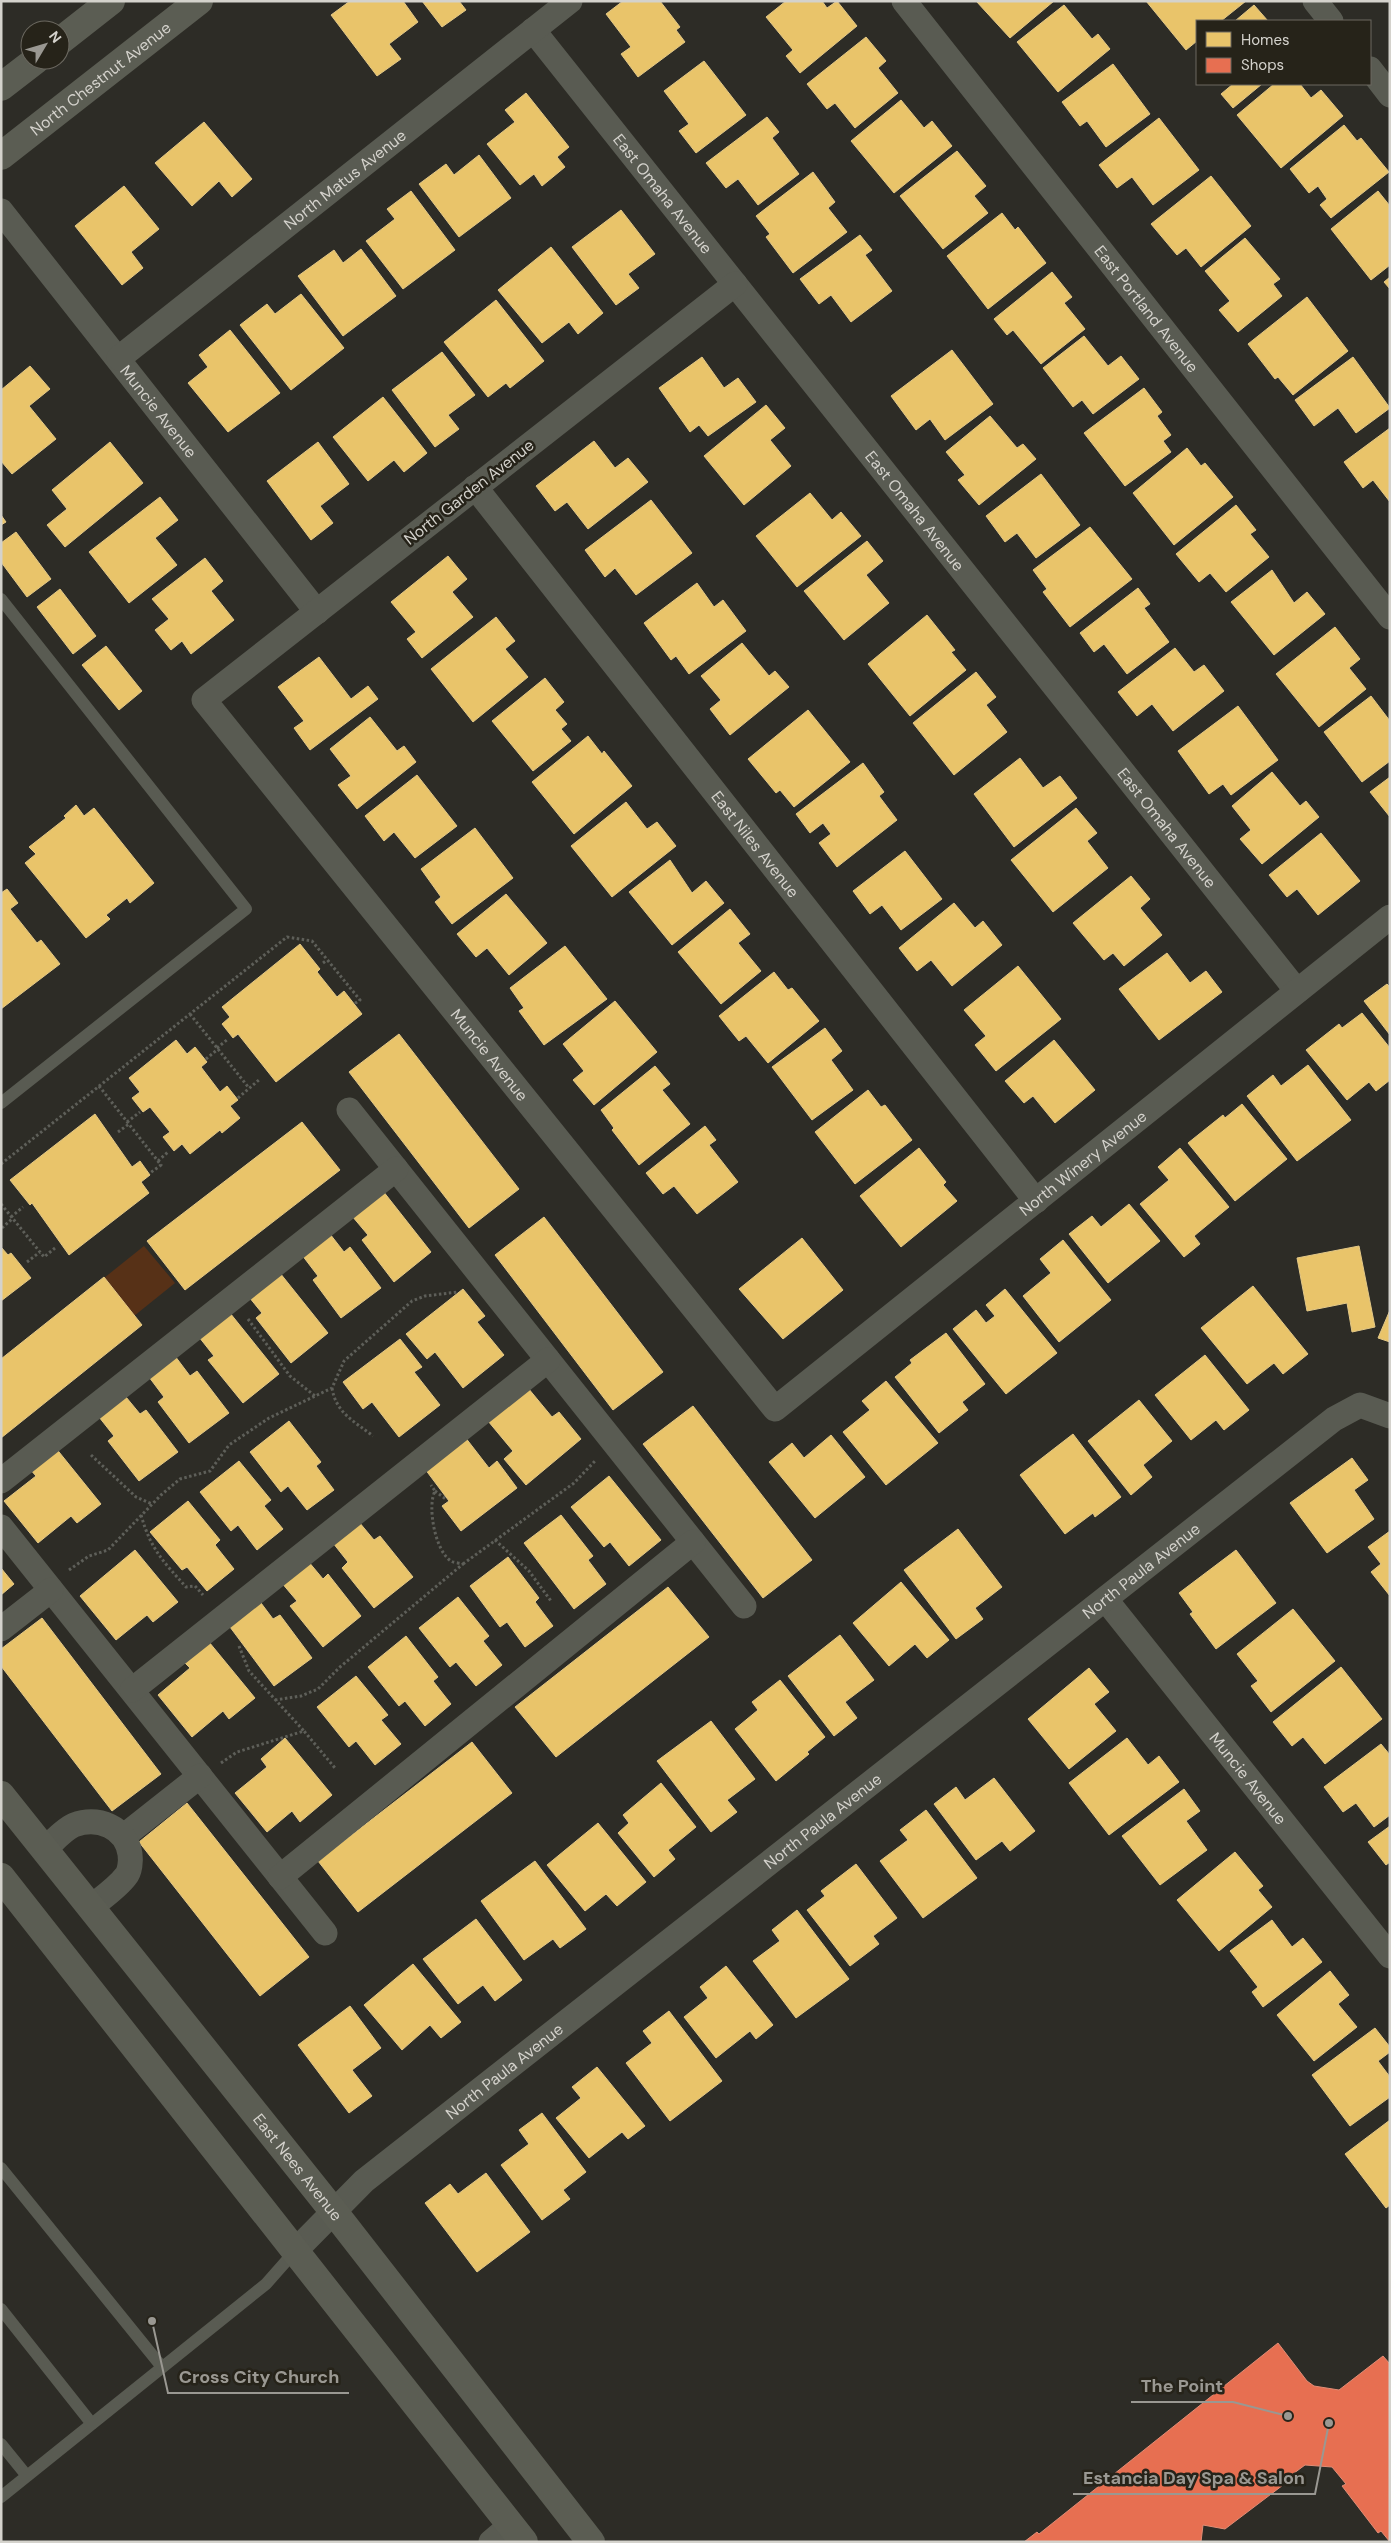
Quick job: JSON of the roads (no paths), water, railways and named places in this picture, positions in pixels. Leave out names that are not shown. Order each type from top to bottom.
[{"type":"main road","points":[[70,33],[111,1]]},
{"type":"main road","name":"North Chestnut Avenue","points":[[1,156],[199,1]]},
{"type":"main road","points":[[1,87],[23,70]]},
{"type":"main road","name":"East Nees Avenue","points":[[1,1795],[334,2212],[592,2542]]},
{"type":"main road","points":[[1,1877],[296,2250],[509,2536]]},
{"type":"street","name":"North Matus Avenue","points":[[118,358],[570,1]]},
{"type":"street","name":"East Portland Avenue","points":[[904,1],[1390,618]]},
{"type":"street","points":[[1315,1],[1330,20]]},
{"type":"street","name":"East Omaha Avenue","points":[[533,30],[1297,991]]},
{"type":"street","points":[[1371,71],[1390,95]]},
{"type":"street","name":"Muncie Avenue","points":[[1,211],[317,612]]},
{"type":"street","name":"North Garden Avenue","points":[[204,700],[735,284]]},
{"type":"street","name":"East Niles Avenue","points":[[475,488],[1036,1200]]},
{"type":"street","name":"Muncie Avenue","points":[[204,700],[775,1410]]},
{"type":"street","name":"North Winery Avenue","points":[[775,1410],[1390,917]]},
{"type":"street","points":[[349,1110],[744,1606]]},
{"type":"street","points":[[1,1481],[396,1169]]},
{"type":"street","points":[[132,1690],[548,1360]]},
{"type":"street","name":"North Paula Avenue","points":[[296,2250],[364,2181],[1334,1419],[1360,1405],[1390,1416]]},
{"type":"street","points":[[1,1527],[132,1690],[210,1770],[280,1877],[325,1933]]},
{"type":"street","points":[[280,1877],[693,1542]]},
{"type":"street","points":[[1,1629],[51,1590]]},
{"type":"street","name":"Muncie Avenue","points":[[1106,1600],[1390,1956]]},
{"type":"street","points":[[124,1836],[210,1770]]},
{"type":"street","points":[[44,1850],[72,1825],[93,1821],[112,1826],[124,1836],[129,1844],[131,1860],[127,1875],[91,1907]]},
{"type":"lane","points":[[1,599],[246,909],[1,1103]]},
{"type":"lane","points":[[1,2168],[162,2368]]},
{"type":"lane","points":[[1,2497],[266,2284],[296,2250]]},
{"type":"lane","points":[[1,2309],[92,2424]]},
{"type":"lane","points":[[1,2444],[26,2476]]},
{"type":"place","name":"Cross City Church","points":[[152,2321]]},
{"type":"place","name":"The Point","points":[[1288,2416]]},
{"type":"place","name":"Estancia Day Spa & Salon","points":[[1329,2423]]}]
